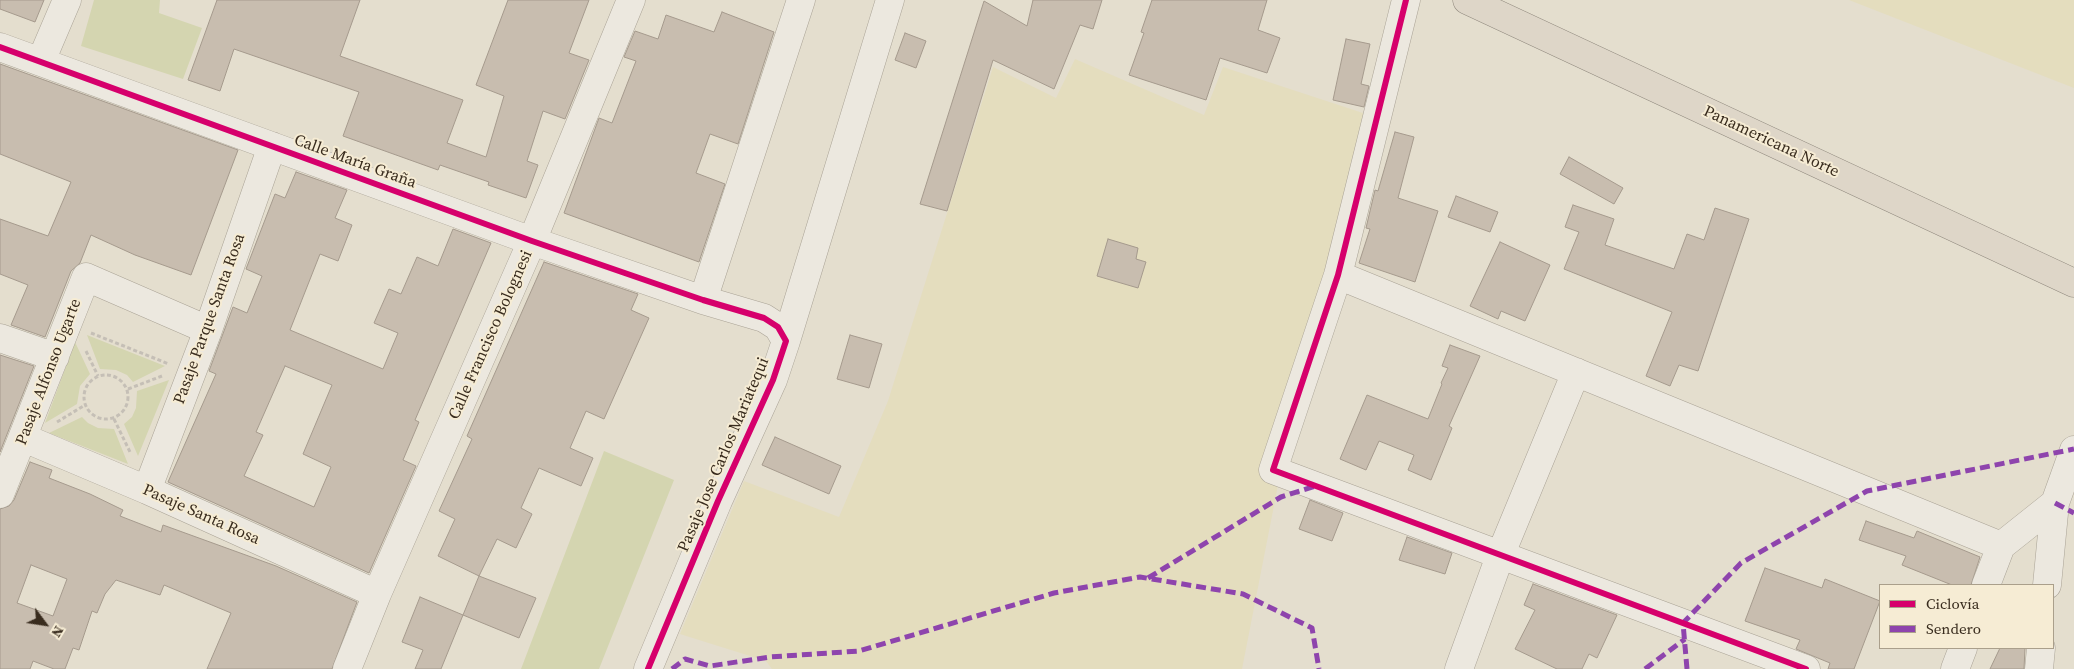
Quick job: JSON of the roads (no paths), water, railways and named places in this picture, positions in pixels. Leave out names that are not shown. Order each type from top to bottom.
[{"type":"highway","name":"Panamericana Norte","points":[[1467,0],[2074,283]]},
{"type":"street","points":[[41,61],[68,0]]},
{"type":"street","name":"Calle Francisco Bolognesi","points":[[347,669],[532,241],[631,0]]},
{"type":"street","points":[[702,300],[801,0]]},
{"type":"street","points":[[786,341],[890,0]]},
{"type":"street","points":[[1406,0],[1338,275],[1273,470],[1806,669]]},
{"type":"street","name":"Calle María Graña","points":[[0,47],[532,241],[702,300]]},
{"type":"street","name":"Pasaje Parque Santa Rosa","points":[[147,490],[208,330],[272,146]]},
{"type":"street","points":[[1338,275],[2001,546]]},
{"type":"street","name":"Pasaje Alfonso Ugarte","points":[[0,494],[24,438],[86,276],[208,330]]},
{"type":"street","name":"Pasaje Jose Carlos Mariatequi","points":[[648,669],[718,501],[773,380],[786,341],[778,327],[764,318],[702,300]]},
{"type":"street","points":[[0,338],[54,357]]},
{"type":"street","points":[[1459,669],[1500,556],[1576,372]]},
{"type":"street","name":"Pasaje Santa Rosa","points":[[24,438],[147,490],[378,594]]},
{"type":"street","points":[[2047,584],[2055,503],[2074,450]]},
{"type":"street","points":[[1986,584],[2001,546],[2055,503]]},
{"type":"street","points":[[1955,669],[1963,649]]},
{"type":"street","points":[[2039,669],[2041,649]]}]
